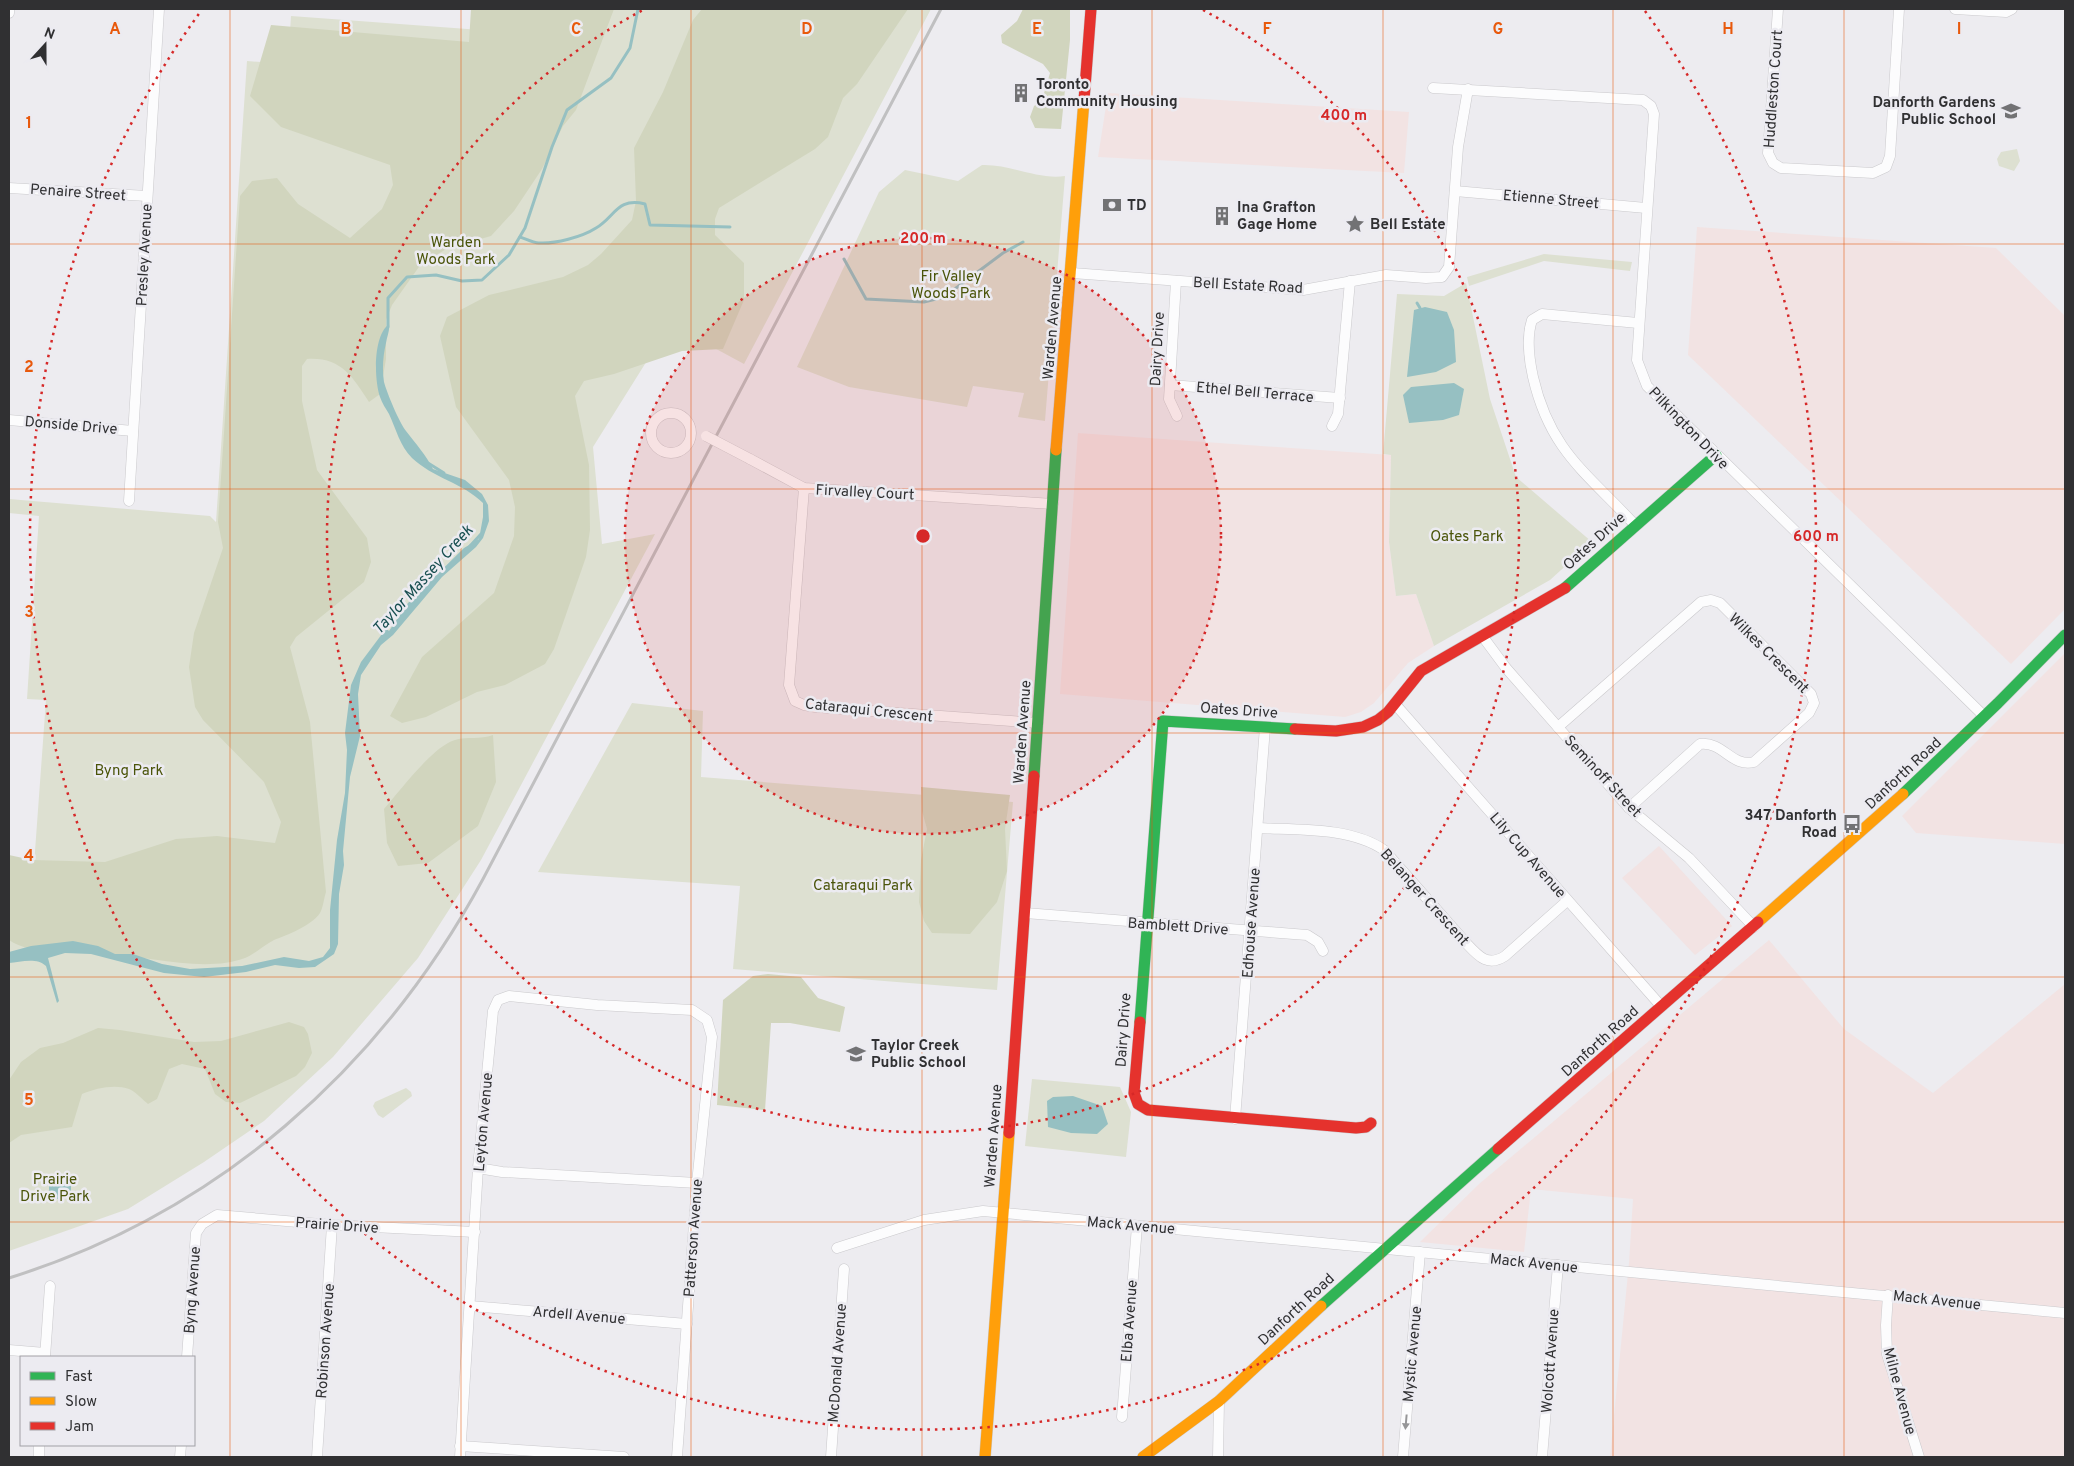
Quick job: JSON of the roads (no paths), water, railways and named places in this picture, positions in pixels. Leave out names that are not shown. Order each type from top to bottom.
[{"type":"main road","name":"Warden Avenue","points":[[985,1457],[1053,504],[1091,9]]},
{"type":"main road","name":"Oates Drive","points":[[1163,721],[1336,731],[1363,727],[1378,720],[1395,704],[1421,671],[1561,591],[1716,455]]},
{"type":"main road","name":"Danforth Road","points":[[1143,1457],[1219,1401],[1386,1247],[1881,815],[2065,635]]},
{"type":"main road","name":"Dairy Drive","points":[[1163,721],[1134,1093],[1138,1104],[1148,1110],[1235,1119],[1356,1128],[1366,1127],[1371,1123]]},
{"type":"street","name":"Presley Avenue","points":[[128,501],[159,9]]},
{"type":"street","name":"Huddleston Court","points":[[1778,9],[1768,153],[1772,163],[1781,168],[1873,173],[1886,167],[1890,156],[1899,9]]},
{"type":"street","points":[[1955,9],[2006,12],[2012,9]]},
{"type":"street","name":"Pilkington Drive","points":[[1433,88],[1643,100],[1651,106],[1654,114],[1638,323],[1637,360],[1647,386],[1984,716]]},
{"type":"street","name":"Bell Estate Road","points":[[1072,274],[1303,290],[1386,275],[1442,277],[1449,266],[1458,147],[1468,89]]},
{"type":"street","name":"Penaire Street","points":[[9,188],[147,196]]},
{"type":"street","name":"Etienne Street","points":[[1455,191],[1646,208]]},
{"type":"street","name":"Dairy Drive","points":[[1176,281],[1170,399],[1177,416]]},
{"type":"street","points":[[1332,426],[1338,414],[1340,398],[1350,281]]},
{"type":"street","points":[[1635,525],[1570,458],[1552,433],[1539,404],[1531,368],[1528,332],[1532,320],[1542,314],[1638,323]]},
{"type":"street","name":"Ethel Bell Terrace","points":[[1170,385],[1340,398]]},
{"type":"street","name":"Firvalley Court","points":[[691,428],[690,440],[682,450],[676,453],[671,454],[660,450],[652,437],[655,422],[664,414],[681,415],[691,428],[804,488],[1053,504]]},
{"type":"street","name":"Donside Drive","points":[[9,420],[133,431]]},
{"type":"street","name":"Cataraqui Crescent","points":[[804,488],[789,685],[795,701],[804,706],[815,707],[1038,722]]},
{"type":"street","name":"Wilkes Crescent","points":[[1558,727],[1701,602],[1711,600],[1720,603],[1811,694],[1814,703],[1809,713],[1754,762],[1745,764],[1737,762],[1718,747],[1709,743],[1700,744],[1629,808]]},
{"type":"street","name":"Seminoff Street","points":[[1483,637],[1506,668],[1629,808],[1689,858],[1754,927]]},
{"type":"street","name":"Lily Cup Avenue","points":[[1395,704],[1567,902],[1661,1006]]},
{"type":"street","name":"Edhouse Avenue","points":[[1235,1119],[1266,727]]},
{"type":"street","name":"Belanger Crescent","points":[[1258,828],[1355,835],[1370,840],[1384,850],[1478,956],[1488,962],[1497,961],[1506,956],[1567,902]]},
{"type":"street","name":"Bamblett Drive","points":[[1025,914],[1307,935],[1318,942],[1323,951]]},
{"type":"street","name":"Leyton Avenue","points":[[460,1457],[478,1168],[493,1011],[498,1000],[509,996],[597,1005],[692,1010],[707,1020]]},
{"type":"street","name":"Patterson Avenue","points":[[677,1457],[697,1183],[712,1037],[707,1020]]},
{"type":"street","points":[[478,1168],[502,1172],[697,1183]]},
{"type":"street","name":"Mack Avenue","points":[[837,1248],[924,1220],[984,1211],[1386,1247],[1420,1252],[2065,1313]]},
{"type":"street","name":"Prairie Drive","points":[[202,1224],[217,1215],[332,1226],[475,1232]]},
{"type":"street","name":"Byng Avenue","points":[[187,1356],[196,1233],[202,1224]]},
{"type":"street","name":"Robinson Avenue","points":[[317,1457],[332,1226]]},
{"type":"street","name":"Elba Avenue","points":[[1122,1417],[1136,1226]]},
{"type":"street","name":"Mystic Avenue","points":[[1403,1457],[1420,1252]]},
{"type":"street","name":"Wolcott Avenue","points":[[1542,1457],[1558,1265]]},
{"type":"street","name":"McDonald Avenue","points":[[831,1457],[844,1269]]},
{"type":"street","points":[[9,1350],[45,1355],[50,1286]]},
{"type":"street","name":"Milne Avenue","points":[[1888,1295],[1887,1354],[1918,1457]]},
{"type":"street","name":"Ardell Avenue","points":[[470,1306],[687,1324]]},
{"type":"street","points":[[1218,1457],[1219,1401]]},
{"type":"street","points":[[460,1446],[624,1457]]},
{"type":"water","points":[[1425,307],[1447,312],[1454,330],[1456,362],[1436,372],[1407,377],[1414,310]]},
{"type":"water","points":[[389,324],[383,377],[400,421],[433,469],[465,480],[482,494],[488,505],[489,521],[483,538],[476,547],[442,577],[393,635],[381,645],[361,675],[358,694],[360,736],[350,777],[343,851],[344,865],[339,894],[338,944],[334,954],[315,967],[299,968],[275,965],[246,972],[204,977],[164,973],[91,954],[65,953],[48,958],[59,1001],[57,1003],[46,966],[33,961],[9,963],[9,952],[31,946],[73,941],[98,946],[115,954],[133,954],[162,964],[190,969],[242,966],[284,957],[309,961],[323,957],[330,948],[330,910],[337,840],[345,793],[347,750],[345,733],[351,685],[361,662],[385,630],[389,631],[408,603],[464,548],[479,539],[483,517],[483,503],[466,490],[420,465],[401,443],[381,399],[377,380],[376,358],[380,338]]},
{"type":"water","points":[[1454,383],[1464,389],[1459,415],[1443,420],[1409,423],[1403,395],[1411,387]]},
{"type":"water","points":[[1073,1096],[1102,1106],[1108,1124],[1097,1134],[1071,1133],[1048,1127],[1047,1101],[1053,1097]]},
{"type":"water","points":[[60,1177],[68,1180],[71,1188],[68,1196],[60,1199],[52,1196],[49,1188],[52,1180]]},
{"type":"waterway","name":"Taylor Massey Creek","points":[[388,327],[388,298],[407,277],[436,275],[462,281],[482,280],[509,255],[525,228],[552,147],[567,110],[611,78],[630,48],[638,9]]},
{"type":"waterway","points":[[520,237],[539,243],[576,237],[596,228],[617,209],[628,203],[645,204],[650,225],[730,227]]},
{"type":"waterway","points":[[844,259],[866,299],[924,302],[944,297],[1003,253],[1023,242]]},
{"type":"waterway","points":[[1417,303],[1420,308]]},
{"type":"waterway","name":"Taylor Massey Creek","points":[[428,463],[444,473]]},
{"type":"waterway","name":"Taylor Massey Creek","points":[[470,546],[481,534]]},
{"type":"railway","points":[[9,1278],[85,1250],[156,1215],[223,1174],[285,1126],[343,1072],[395,1013],[442,948],[483,879],[941,9]]},
{"type":"place","name":"Toronto Community Housing","points":[[1021,93]]},
{"type":"place","name":"Danforth Gardens Public School","points":[[2011,111]]},
{"type":"place","name":"TD","points":[[1112,205]]},
{"type":"place","name":"Ina Grafton Gage Home","points":[[1222,216]]},
{"type":"place","name":"Bell Estate","points":[[1355,224]]},
{"type":"place","name":"347 Danforth Road","points":[[1852,824]]},
{"type":"place","name":"Taylor Creek Public School","points":[[856,1054]]},
{"type":"park label","name":"Warden Woods Park","points":[[456,250]]},
{"type":"park label","name":"Fir Valley Woods Park","points":[[951,284]]},
{"type":"park label","name":"Oates Park","points":[[1467,536]]},
{"type":"park label","name":"Byng Park","points":[[129,770]]},
{"type":"park label","name":"Cataraqui Park","points":[[863,885]]},
{"type":"park label","name":"Prairie Drive Park","points":[[55,1188]]}]
